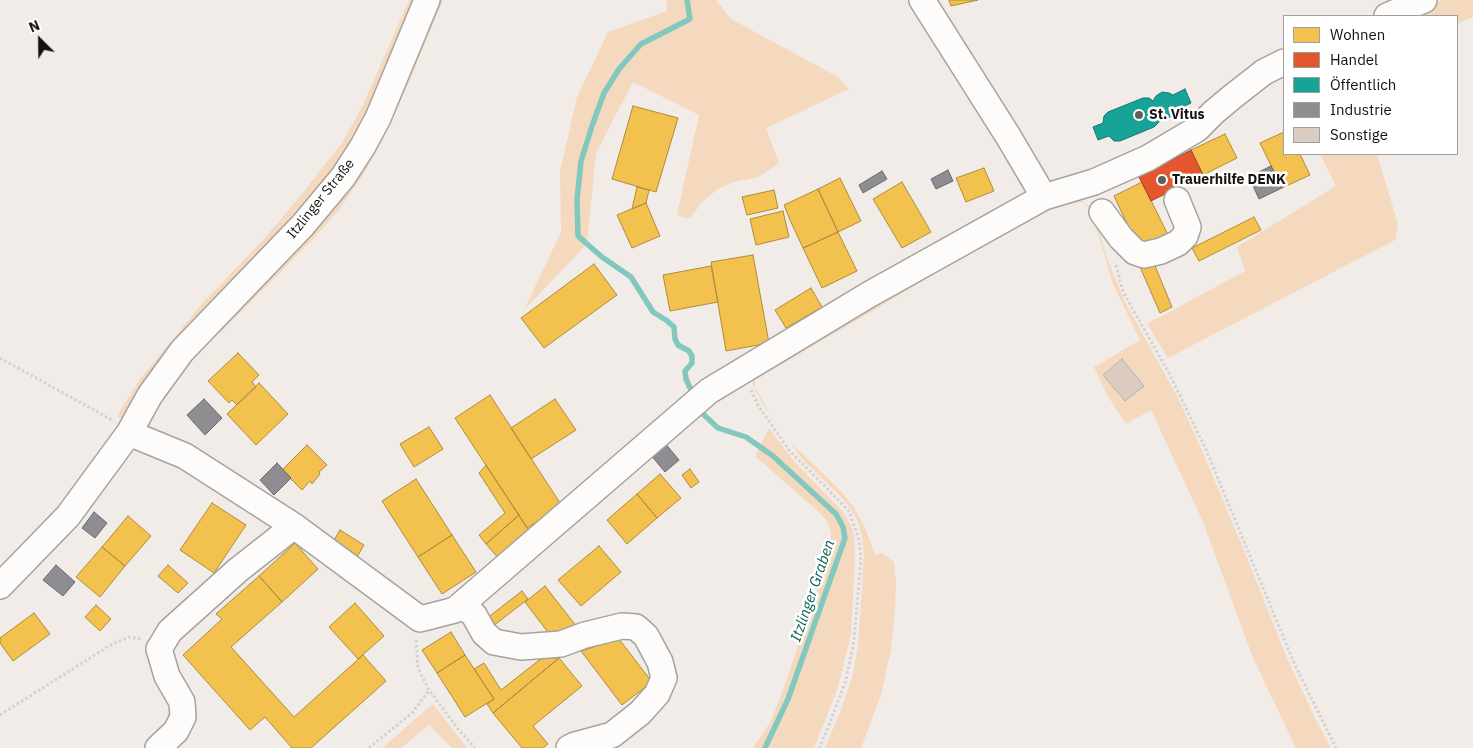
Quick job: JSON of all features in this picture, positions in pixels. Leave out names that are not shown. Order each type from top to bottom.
[{"type":"street","name":"Itzlinger Straße","points":[[0,586],[68,516],[129,432],[150,395],[182,351],[303,225],[343,177],[378,118],[427,0]]},
{"type":"street","points":[[922,0],[1004,129],[1044,197]]},
{"type":"street","points":[[1389,15],[1424,0]]},
{"type":"street","points":[[129,432],[184,456],[294,526],[420,619],[456,610],[709,391],[870,294],[1044,197],[1094,182],[1148,158],[1197,129],[1238,92],[1264,72],[1283,62]]},
{"type":"street","points":[[1094,182],[1105,221],[1135,252],[1144,255],[1161,251],[1178,243],[1185,236],[1188,227],[1177,200]]},
{"type":"street","points":[[158,748],[176,731],[183,717],[182,702],[167,676],[159,649],[170,631],[238,570],[294,526]]},
{"type":"street","points":[[462,605],[474,615],[484,633],[494,642],[521,647],[561,644],[622,626],[636,627],[646,636],[660,662],[664,678],[657,694],[640,713],[612,735],[569,748]]},
{"type":"path","points":[[1105,221],[1123,292],[1169,373],[1208,454],[1294,663],[1336,748]]},
{"type":"path","points":[[0,358],[115,422],[129,432]]},
{"type":"path","points":[[741,372],[759,406],[789,450],[849,510],[860,540],[861,560],[854,640],[846,680],[819,748]]},
{"type":"path","points":[[420,619],[416,641],[418,668],[429,690],[458,729],[475,748]]},
{"type":"path","points":[[0,715],[121,640],[130,637],[146,640],[159,649]]},
{"type":"path","points":[[369,748],[413,712],[429,690]]},
{"type":"shaded area","points":[[409,0],[421,0],[363,134],[128,422],[117,416],[140,379],[200,306],[262,241],[342,143],[362,107]]},
{"type":"shaded area","points":[[432,0],[443,0],[409,82],[381,143],[363,175],[338,211],[313,239],[220,333],[213,327],[305,231]]},
{"type":"shaded area","points":[[666,0],[716,0],[731,19],[838,77],[849,89],[766,128],[779,163],[759,177],[734,182],[718,189],[703,201],[691,217],[685,218],[677,215],[699,115],[633,82],[596,153],[587,244],[524,310],[561,232],[560,171],[577,97],[608,32],[667,11]]},
{"type":"shaded area","points":[[1443,0],[1473,0],[1473,17],[1458,24],[1458,15],[1408,15]]},
{"type":"shaded area","points":[[1320,155],[1377,155],[1398,224],[1395,240],[1168,358],[1147,324],[1245,271],[1237,247],[1336,186]]},
{"type":"shaded area","points":[[1076,197],[1091,208],[1097,217],[1103,246],[1125,302],[1177,396],[1197,439],[1287,658],[1331,748],[1296,748],[1253,658],[1203,522],[1151,410],[1126,424],[1107,395],[1094,367],[1140,340],[1113,284],[1094,220],[1088,207],[1081,202],[1051,207],[990,240],[755,380],[755,387],[773,420],[750,378],[1026,215]]},
{"type":"shaded area","points":[[769,428],[793,460],[843,512],[851,525],[854,536],[855,559],[851,634],[838,688],[814,748],[753,748],[771,721],[783,690],[829,554],[831,533],[828,523],[823,516],[755,456]]},
{"type":"shaded area","points":[[791,443],[839,489],[854,507],[866,530],[875,555],[882,553],[894,562],[896,582],[891,650],[881,695],[861,748],[825,748],[852,677],[858,646],[864,557],[862,537],[858,522],[851,509],[801,458]]},
{"type":"shaded area","points":[[433,704],[467,748],[452,748],[429,725],[401,748],[382,748]]},
{"type":"building: Wohnen","points":[[949,0],[978,0],[951,6]]},
{"type":"building: Wohnen","points":[[633,106],[678,118],[656,192],[612,179]]},
{"type":"building: Wohnen","points":[[1283,132],[1283,155],[1300,155],[1310,175],[1282,188],[1260,143]]},
{"type":"building: Wohnen","points":[[1225,134],[1237,158],[1203,175],[1191,150]]},
{"type":"building: Wohnen","points":[[984,168],[994,191],[966,202],[956,178]]},
{"type":"building: Wohnen","points":[[840,178],[861,221],[838,232],[818,189]]},
{"type":"building: Wohnen","points":[[902,182],[931,232],[902,248],[873,199]]},
{"type":"building: Wohnen","points":[[1142,182],[1168,235],[1139,249],[1114,196]]},
{"type":"building: Wohnen","points":[[637,187],[649,190],[646,203],[632,209]]},
{"type":"building: Wohnen","points":[[818,189],[838,232],[803,248],[784,205]]},
{"type":"building: Wohnen","points":[[774,190],[778,208],[747,215],[742,197]]},
{"type":"building: Wohnen","points":[[646,203],[660,236],[632,248],[617,215]]},
{"type":"building: Wohnen","points":[[783,211],[789,237],[756,245],[750,219]]},
{"type":"building: Wohnen","points":[[1254,217],[1261,230],[1199,261],[1192,248]]},
{"type":"building: Wohnen","points":[[838,232],[857,271],[822,288],[803,248]]},
{"type":"building: Wohnen","points":[[753,255],[769,343],[726,351],[711,262]]},
{"type":"building: Wohnen","points":[[1153,261],[1172,307],[1160,313],[1140,267]]},
{"type":"building: Wohnen","points":[[594,264],[617,295],[544,348],[521,318]]},
{"type":"building: Wohnen","points":[[711,266],[718,302],[670,311],[663,275]]},
{"type":"building: Wohnen","points":[[811,288],[822,307],[786,328],[775,310]]},
{"type":"building: Wohnen","points":[[238,353],[259,375],[252,382],[256,387],[237,405],[232,400],[229,403],[208,381]]},
{"type":"building: Wohnen","points":[[259,383],[288,414],[256,445],[227,414]]},
{"type":"building: Wohnen","points":[[490,395],[562,506],[527,528],[455,418]]},
{"type":"building: Wohnen","points":[[555,399],[576,430],[531,459],[511,428]]},
{"type":"building: Wohnen","points":[[429,427],[443,449],[414,467],[400,444]]},
{"type":"building: Wohnen","points":[[307,445],[327,465],[319,472],[320,474],[312,484],[310,481],[302,490],[282,470]]},
{"type":"building: Wohnen","points":[[486,465],[519,515],[486,544],[479,535],[505,513],[479,473]]},
{"type":"building: Wohnen","points":[[690,469],[699,482],[691,488],[682,475]]},
{"type":"building: Wohnen","points":[[660,474],[681,498],[657,518],[637,494]]},
{"type":"building: Wohnen","points":[[416,479],[452,535],[418,557],[382,501]]},
{"type":"building: Wohnen","points":[[637,494],[657,518],[627,544],[607,520]]},
{"type":"building: Wohnen","points":[[212,503],[246,525],[214,573],[180,550]]},
{"type":"building: Wohnen","points":[[519,515],[530,532],[500,560],[486,544]]},
{"type":"building: Wohnen","points":[[128,516],[151,536],[125,566],[102,547]]},
{"type":"building: Wohnen","points":[[340,530],[364,545],[354,562],[330,547]]},
{"type":"building: Wohnen","points":[[452,535],[476,572],[442,594],[418,557]]},
{"type":"building: Wohnen","points":[[295,543],[318,569],[282,602],[259,576]]},
{"type":"building: Wohnen","points":[[599,546],[621,572],[581,606],[558,580]]},
{"type":"building: Wohnen","points":[[102,547],[125,566],[100,597],[76,577]]},
{"type":"building: Wohnen","points":[[168,565],[188,583],[178,593],[158,576]]},
{"type":"building: Wohnen","points":[[259,576],[282,602],[231,647],[294,717],[363,655],[386,681],[311,748],[292,748],[265,717],[250,730],[183,655],[222,619],[216,614]]},
{"type":"building: Wohnen","points":[[545,586],[577,627],[556,643],[525,602]]},
{"type":"building: Wohnen","points":[[522,591],[528,599],[488,630],[482,622]]},
{"type":"building: Wohnen","points":[[355,603],[384,636],[358,659],[329,627]]},
{"type":"building: Wohnen","points":[[96,605],[111,619],[100,631],[85,617]]},
{"type":"building: Wohnen","points":[[34,613],[50,634],[13,661],[0,643],[0,638]]},
{"type":"building: Wohnen","points":[[451,632],[465,655],[437,673],[422,650]]},
{"type":"building: Wohnen","points":[[619,639],[652,682],[622,705],[581,651]]},
{"type":"building: Wohnen","points":[[552,650],[559,658],[493,713],[487,704],[494,699],[474,669],[484,663],[501,690]]},
{"type":"building: Wohnen","points":[[465,655],[494,699],[465,717],[437,673]]},
{"type":"building: Wohnen","points":[[559,658],[582,686],[533,726],[548,744],[543,748],[522,748],[493,713]]},
{"type":"building: Handel","points":[[1191,150],[1203,175],[1151,201],[1139,177]]},
{"type":"building: Öffentlich","name":"St. Vitus","points":[[1185,89],[1191,103],[1178,109],[1170,117],[1159,116],[1159,122],[1154,127],[1120,141],[1114,141],[1109,136],[1098,140],[1093,127],[1103,123],[1104,116],[1108,112],[1143,98],[1149,98],[1153,101],[1162,92],[1173,95]]},
{"type":"building: Industrie","points":[[1271,166],[1282,188],[1259,199],[1249,177]]},
{"type":"building: Industrie","points":[[948,170],[953,181],[936,189],[931,179]]},
{"type":"building: Industrie","points":[[882,171],[887,179],[863,193],[859,185]]},
{"type":"building: Industrie","points":[[204,399],[222,418],[205,435],[187,415]]},
{"type":"building: Industrie","points":[[664,442],[679,460],[665,472],[650,454]]},
{"type":"building: Industrie","points":[[277,463],[291,478],[274,495],[260,480]]},
{"type":"building: Industrie","points":[[94,512],[107,523],[95,538],[82,528]]},
{"type":"building: Industrie","points":[[56,565],[75,582],[63,596],[43,580]]},
{"type":"building: Sonstige","points":[[1122,359],[1144,386],[1125,401],[1103,375]]},
{"type":"waterway","name":"Itzlinger Graben","points":[[687,0],[690,19],[641,44],[619,69],[604,93],[581,161],[577,200],[578,236],[602,257],[631,277],[653,312],[674,327],[675,339],[678,345],[689,351],[692,356],[692,363],[685,371],[691,390]]},
{"type":"waterway","name":"Itzlinger Graben","points":[[703,414],[718,428],[746,437],[773,456],[836,514],[843,527],[845,538],[788,699],[765,748]]},
{"type":"place","name":"St. Vitus","points":[[1139,115]]},
{"type":"place","name":"Trauerhilfe DENK","points":[[1162,180]]}]
